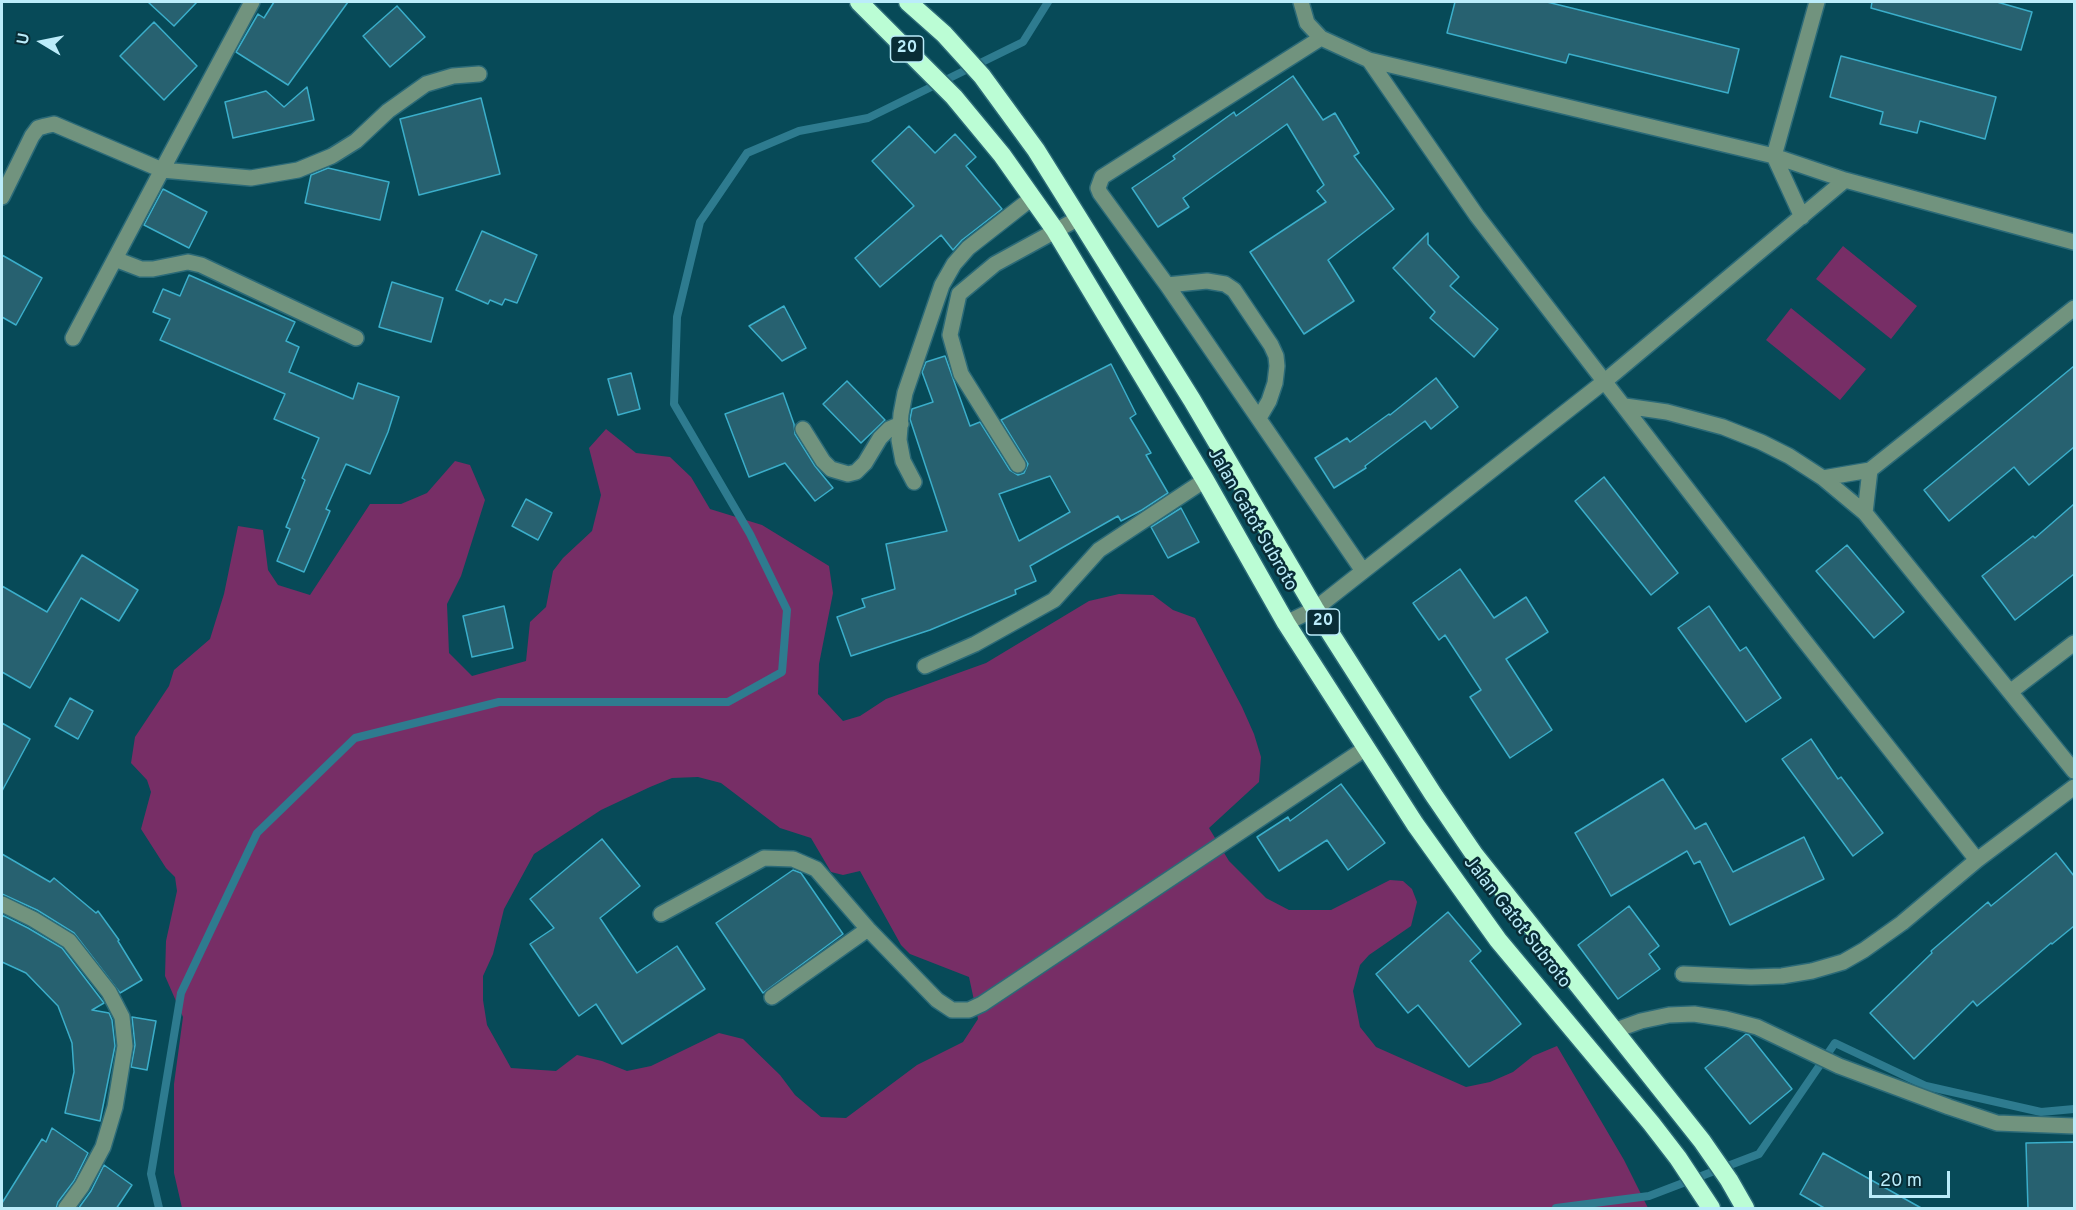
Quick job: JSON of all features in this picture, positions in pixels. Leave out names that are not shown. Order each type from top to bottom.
[{"type":"highway","name":"Jalan Gatot Subroto","points":[[859,2],[954,97],[1002,155],[1055,230],[1205,480],[1286,623],[1415,824],[1498,940],[1586,1043],[1678,1158],[1707,1201]]},
{"type":"highway","name":"Jalan Gatot Subroto","points":[[908,2],[944,34],[982,76],[1036,150],[1192,400],[1315,609],[1402,747],[1474,854],[1702,1141],[1729,1180],[1745,1209]]},
{"type":"street","points":[[73,338],[252,2]]},
{"type":"street","points":[[1301,2],[1307,23],[1321,38],[1369,60],[1774,156],[1845,180],[2074,242]]},
{"type":"street","points":[[1802,217],[1774,156],[1817,2]]},
{"type":"street","points":[[1321,38],[1102,177],[1099,182],[1100,193],[1167,285],[1363,572]]},
{"type":"street","points":[[1369,60],[1477,216],[1799,634],[1977,860]]},
{"type":"street","points":[[2,196],[32,136],[38,128],[45,126],[54,124],[162,170],[251,178],[298,170],[332,156],[356,141],[388,111],[426,84],[453,75],[479,74]]},
{"type":"street","points":[[1286,623],[1315,609],[1605,381],[1845,180]]},
{"type":"street","points":[[914,482],[903,461],[899,440],[905,393],[942,285],[968,248],[1032,198]]},
{"type":"street","points":[[1018,465],[960,374],[950,335],[959,294],[995,264],[1079,218]]},
{"type":"street","points":[[115,259],[141,268],[153,269],[188,262],[201,265],[356,338]]},
{"type":"street","points":[[1167,285],[1208,281],[1225,284],[1234,290],[1272,345],[1277,366],[1275,383],[1269,401],[1258,418]]},
{"type":"street","points":[[1823,478],[1870,470],[2074,308]]},
{"type":"street","points":[[1625,406],[1667,412],[1723,427],[1789,456],[1823,478],[1865,513],[2074,771]]},
{"type":"street","points":[[803,429],[823,461],[831,469],[848,474],[856,472],[865,463],[880,438],[889,429],[901,424]]},
{"type":"street","points":[[1865,513],[1870,470]]},
{"type":"street","points":[[925,666],[975,644],[1054,600],[1099,550],[1205,480]]},
{"type":"street","points":[[2010,692],[2074,643]]},
{"type":"street","points":[[661,914],[764,858],[793,859],[816,869],[868,929],[937,1000],[952,1010],[969,1010],[982,1004],[1366,748]]},
{"type":"street","points":[[1683,974],[1782,976],[1812,971],[1843,962],[1902,923],[1977,860],[2074,787]]},
{"type":"street","points":[[2,904],[33,919],[69,941],[109,992],[122,1017],[125,1046],[116,1107],[103,1147],[82,1186],[66,1209]]},
{"type":"street","points":[[772,997],[868,929]]},
{"type":"street","points":[[1616,1030],[1659,1017],[1695,1014],[1726,1019],[1758,1027],[1839,1066],[1997,1123],[2074,1126]]},
{"type":"shaded area","points":[[1843,246],[1917,306],[1891,339],[1816,279]]},
{"type":"shaded area","points":[[1791,308],[1866,369],[1840,400],[1766,340]]},
{"type":"shaded area","points":[[606,429],[636,453],[670,457],[691,477],[710,509],[762,525],[829,566],[833,593],[819,664],[818,694],[843,721],[860,716],[886,699],[986,663],[1089,601],[1119,594],[1153,595],[1173,610],[1195,618],[1242,707],[1261,757],[1259,782],[1209,828],[1229,861],[1266,898],[1289,910],[1331,910],[1390,880],[1403,881],[1412,889],[1417,902],[1411,926],[1369,955],[1360,965],[1353,991],[1360,1027],[1376,1047],[1466,1087],[1490,1082],[1513,1072],[1533,1056],[1557,1046],[1624,1160],[1648,1208],[182,1208],[174,1173],[174,1084],[183,1017],[165,976],[166,941],[177,891],[175,877],[166,868],[141,829],[151,792],[147,780],[131,763],[135,737],[169,686],[174,670],[210,639],[224,594],[238,526],[263,530],[268,570],[278,585],[310,595],[370,504],[401,504],[427,493],[455,461],[470,465],[485,500],[461,576],[447,604],[449,653],[472,676],[526,661],[530,622],[546,607],[553,571],[563,558],[592,531],[601,495],[589,448]],"holes":[[[698,777],[721,783],[780,828],[811,838],[831,872],[843,875],[860,871],[901,945],[910,954],[969,977],[978,1019],[963,1042],[917,1065],[846,1118],[821,1117],[795,1095],[780,1075],[743,1039],[719,1033],[651,1066],[627,1071],[602,1061],[577,1055],[556,1071],[511,1068],[487,1025],[483,1000],[483,976],[493,954],[504,909],[534,854],[601,810],[672,778]]]},
{"type":"building","points":[[148,2],[197,2],[174,26]]},
{"type":"building","points":[[274,2],[348,2],[288,85],[236,52],[258,14],[264,18]]},
{"type":"building","points":[[1455,2],[1547,2],[1739,49],[1728,93],[1569,54],[1566,63],[1447,33]]},
{"type":"building","points":[[1872,2],[1997,2],[2032,12],[2021,50],[1871,8]]},
{"type":"building","points":[[397,6],[425,37],[390,67],[363,36]]},
{"type":"building","points":[[154,22],[197,66],[164,100],[120,56]]},
{"type":"building","points":[[1841,56],[1996,97],[1985,139],[1920,121],[1917,133],[1880,124],[1883,112],[1830,97]]},
{"type":"building","points":[[1293,76],[1323,120],[1335,113],[1359,153],[1354,156],[1394,209],[1328,260],[1354,301],[1304,334],[1250,252],[1326,202],[1317,191],[1324,185],[1287,124],[1183,198],[1189,207],[1158,227],[1132,188],[1175,159],[1173,156],[1234,112],[1236,116]]},
{"type":"building","points":[[307,87],[314,120],[233,138],[225,102],[266,91],[284,107]]},
{"type":"building","points":[[481,98],[500,174],[419,195],[400,119]]},
{"type":"building","points":[[909,126],[935,153],[955,134],[976,157],[966,166],[1002,209],[962,240],[953,250],[941,235],[880,287],[855,258],[914,206],[872,161]]},
{"type":"building","points":[[328,168],[389,182],[380,220],[305,203],[311,175]]},
{"type":"building","points":[[163,189],[207,212],[189,248],[144,225]]},
{"type":"building","points":[[482,231],[537,255],[517,303],[505,299],[502,305],[490,300],[488,304],[456,290]]},
{"type":"building","points":[[1428,233],[1428,244],[1459,277],[1450,286],[1498,329],[1474,357],[1430,318],[1435,312],[1393,268]]},
{"type":"building","points":[[2,255],[42,278],[16,325],[2,317]]},
{"type":"building","points":[[189,275],[295,322],[286,341],[299,347],[289,372],[353,399],[358,383],[399,397],[388,432],[370,474],[346,464],[326,509],[330,511],[304,572],[277,561],[290,529],[286,527],[305,480],[302,478],[319,438],[274,419],[285,394],[160,340],[170,319],[153,312],[163,289],[180,296]]},
{"type":"building","points":[[392,282],[443,298],[431,342],[379,327]]},
{"type":"building","points":[[784,306],[806,348],[782,361],[749,326]]},
{"type":"building","points":[[945,356],[970,426],[980,422],[1010,470],[1018,475],[1024,473],[1028,464],[1001,420],[1111,364],[1136,414],[1130,418],[1151,453],[1146,455],[1168,493],[1121,521],[1118,516],[1030,566],[1036,581],[1015,590],[1016,594],[930,630],[851,656],[837,617],[865,607],[862,599],[895,589],[886,544],[947,531],[910,419],[912,409],[933,402],[922,372],[926,362]],"holes":[[[1050,476],[1070,512],[1019,541],[999,494]]]},
{"type":"building","points":[[2074,366],[2074,447],[2029,485],[2014,467],[1949,521],[1924,490]]},
{"type":"building","points":[[631,373],[640,409],[618,415],[608,379]]},
{"type":"building","points":[[1436,378],[1458,407],[1431,429],[1425,421],[1365,466],[1366,468],[1334,488],[1315,458],[1347,438],[1350,442],[1390,415]]},
{"type":"building","points":[[847,381],[885,420],[861,443],[823,404]]},
{"type":"building","points":[[783,393],[794,424],[795,434],[815,466],[833,488],[815,501],[785,463],[749,477],[725,414]]},
{"type":"building","points":[[1604,477],[1678,573],[1651,595],[1575,501]]},
{"type":"building","points":[[526,499],[552,513],[538,540],[512,526]]},
{"type":"building","points":[[2074,504],[2074,574],[2015,620],[1982,576],[2033,536],[2035,538]]},
{"type":"building","points":[[1181,508],[1199,542],[1168,558],[1151,527]]},
{"type":"building","points":[[1847,545],[1904,612],[1874,638],[1816,571]]},
{"type":"building","points":[[82,555],[138,590],[119,621],[81,598],[30,688],[2,672],[2,586],[47,612]]},
{"type":"building","points":[[1460,569],[1494,618],[1526,597],[1548,632],[1506,659],[1552,730],[1510,758],[1470,697],[1481,690],[1445,635],[1439,640],[1413,603]]},
{"type":"building","points":[[504,606],[513,648],[472,657],[463,616]]},
{"type":"building","points":[[1709,606],[1740,651],[1746,647],[1781,698],[1746,722],[1678,628]]},
{"type":"building","points":[[70,698],[93,711],[78,739],[55,726]]},
{"type":"building","points":[[2,723],[30,739],[2,791]]},
{"type":"building","points":[[1811,739],[1838,779],[1841,777],[1883,833],[1853,856],[1782,759]]},
{"type":"building","points":[[1663,779],[1695,829],[1706,823],[1733,872],[1804,837],[1824,879],[1730,925],[1700,861],[1694,864],[1687,851],[1611,896],[1575,833]]},
{"type":"building","points":[[1341,784],[1385,843],[1348,870],[1327,840],[1279,871],[1257,837],[1288,817],[1290,821]]},
{"type":"building","points":[[602,839],[640,886],[600,918],[637,973],[677,946],[705,989],[622,1044],[596,1004],[579,1016],[530,944],[554,928],[530,899]]},
{"type":"building","points":[[2056,853],[2074,876],[2074,926],[1977,1006],[1973,1001],[1914,1059],[1870,1013],[1932,953],[1931,951],[1988,902],[1991,906]]},
{"type":"building","points":[[2,854],[50,882],[54,878],[96,913],[98,911],[119,940],[142,980],[120,993],[74,933],[37,910],[2,894]]},
{"type":"building","points":[[793,870],[801,873],[843,934],[763,993],[716,923]]},
{"type":"building","points":[[1629,906],[1659,946],[1649,954],[1660,969],[1618,999],[1578,945]]},
{"type":"building","points":[[1448,912],[1481,951],[1470,961],[1521,1024],[1469,1067],[1418,1005],[1408,1013],[1376,974]]},
{"type":"building","points":[[2,915],[62,948],[104,1003],[92,1010],[109,1013],[115,1046],[100,1121],[65,1113],[74,1072],[72,1043],[58,1006],[26,973],[2,962]]},
{"type":"building","points":[[132,1017],[156,1021],[147,1070],[131,1067],[135,1045]]},
{"type":"building","points":[[1746,1034],[1792,1089],[1750,1124],[1705,1068]]},
{"type":"building","points":[[52,1128],[88,1153],[74,1181],[58,1202],[56,1209],[2,1209],[2,1203],[42,1139],[46,1142]]},
{"type":"building","points":[[2074,1142],[2074,1209],[2028,1209],[2026,1143]]},
{"type":"building","points":[[1823,1153],[1923,1209],[1826,1209],[1800,1194]]},
{"type":"building","points":[[104,1165],[132,1185],[116,1209],[78,1209],[91,1191]]},
{"type":"waterway","points":[[159,1208],[151,1174],[181,993],[257,833],[355,738],[499,702],[728,702],[782,672],[787,610],[750,534],[674,404],[677,317],[700,222],[747,153],[799,131],[868,118],[1023,42],[1048,2]]},
{"type":"waterway","points":[[1556,1208],[1649,1196],[1759,1154],[1835,1043],[1926,1086],[2041,1112],[2074,1109]]}]
